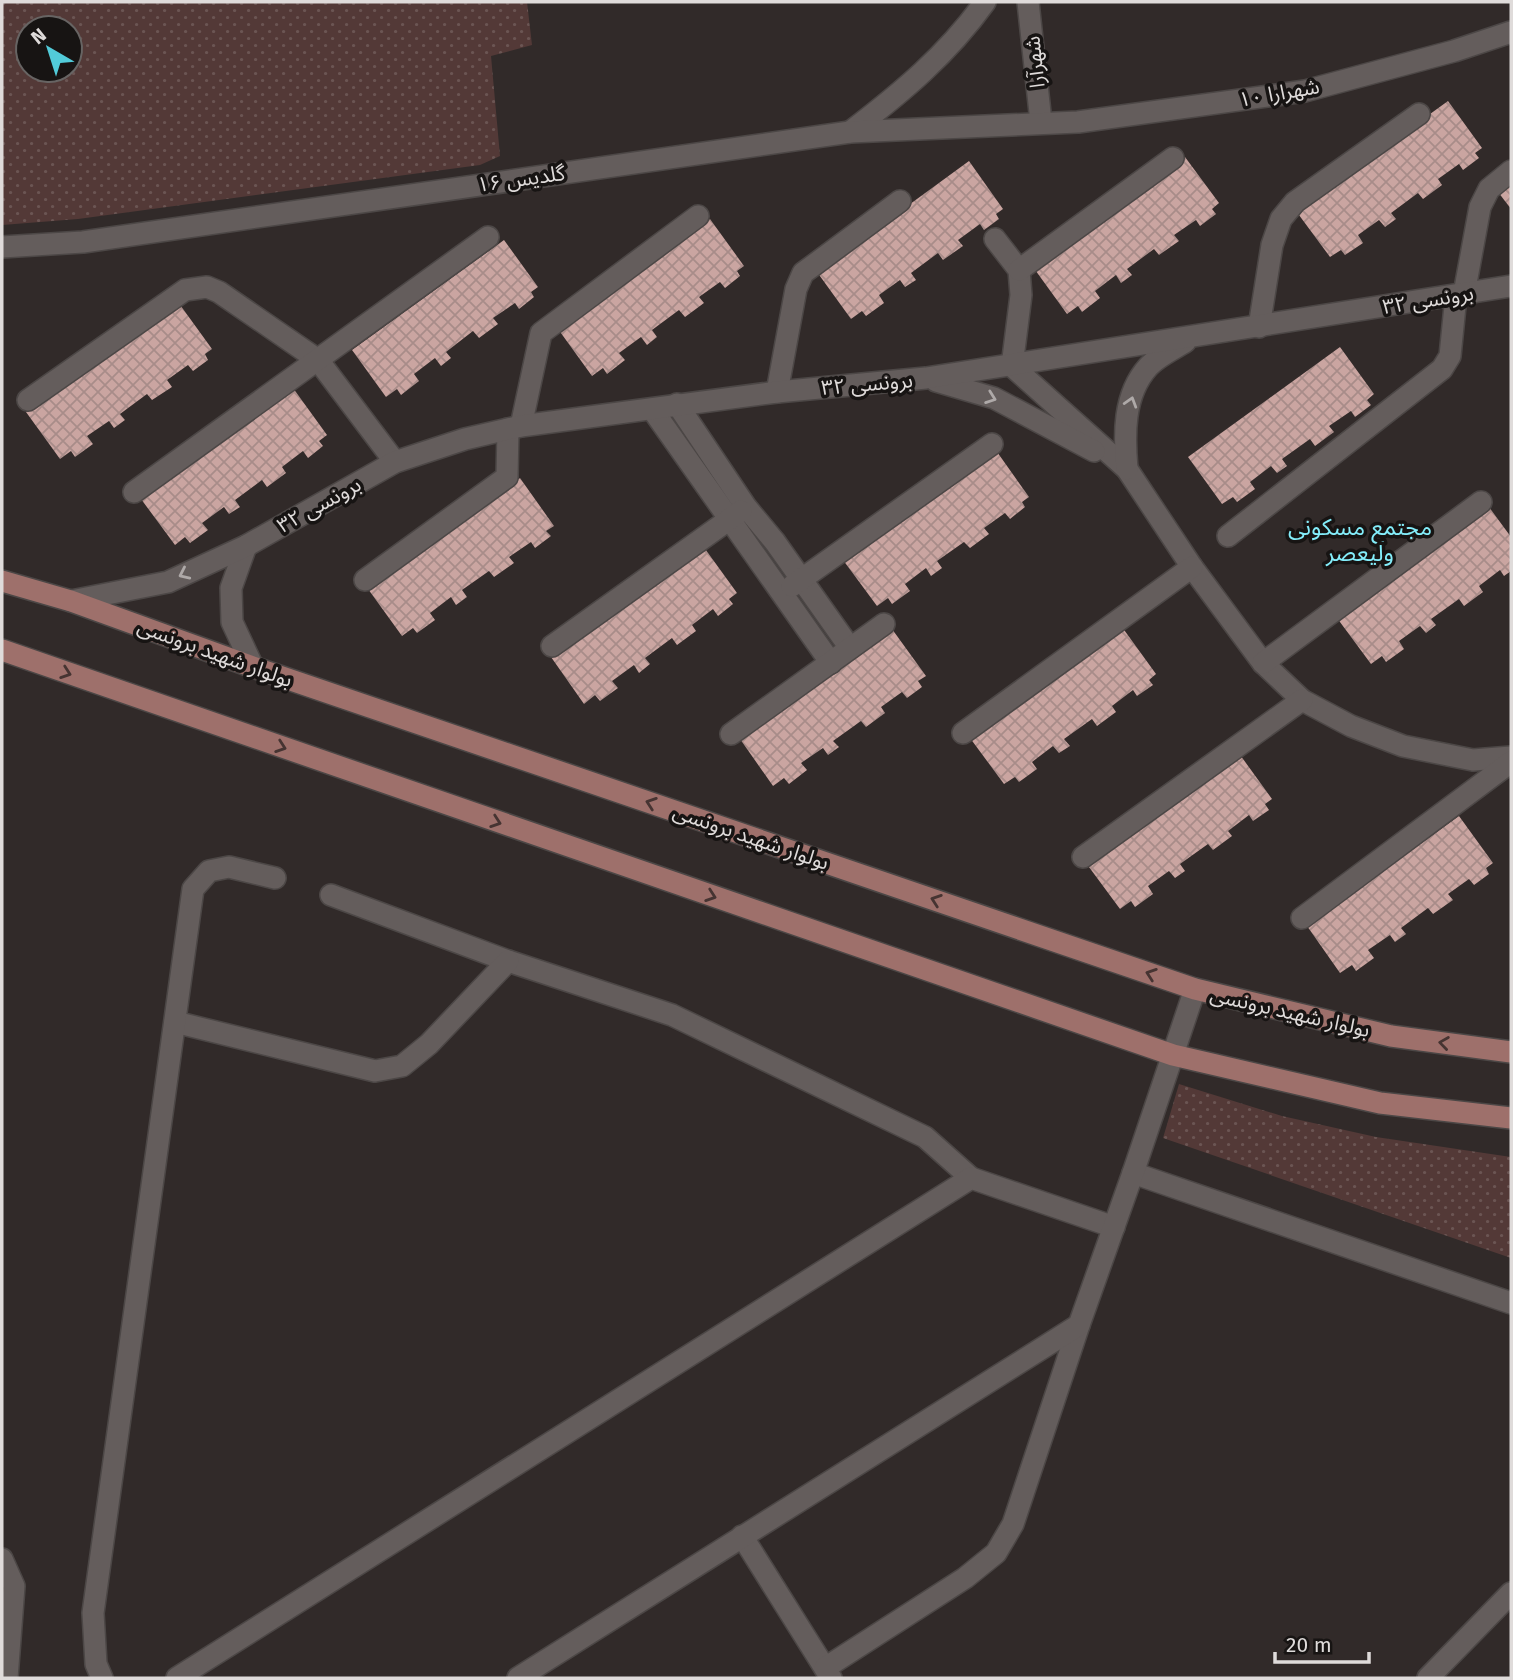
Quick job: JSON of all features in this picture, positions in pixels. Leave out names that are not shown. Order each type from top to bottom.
[{"type":"main road","name":"بولوار شهید برونسی","points":[[2,581],[71,601],[253,667],[1195,989],[1391,1036],[1511,1052]]},
{"type":"main road","points":[[2,650],[1173,1055],[1380,1103],[1511,1118]]},
{"type":"street","points":[[849,132],[908,88],[970,23],[985,2]]},
{"type":"street","name":"شهرآرا","points":[[1028,2],[1041,122]]},
{"type":"street","name":"شهرارا ۱۰","points":[[1041,122],[1078,122],[1305,91],[1454,51],[1511,32]]},
{"type":"street","points":[[1259,327],[1272,245],[1281,219],[1295,202],[1419,114]]},
{"type":"street","name":"گلدیس ۱۶","points":[[2,247],[83,242],[849,132],[1041,122]]},
{"type":"street","points":[[1018,270],[1173,158]]},
{"type":"street","points":[[1228,536],[1442,369],[1450,356],[1460,295],[1480,207],[1489,189],[1511,171]]},
{"type":"street","points":[[777,392],[796,289],[803,273],[900,201]]},
{"type":"street","points":[[365,580],[507,477],[515,427],[541,333],[698,216]]},
{"type":"street","points":[[134,492],[488,237]]},
{"type":"street","points":[[995,239],[1018,270],[1021,295],[1012,366],[1127,469],[1192,567],[1263,663],[1302,700],[1351,726],[1403,746],[1473,760],[1511,760]]},
{"type":"street","name":"برونسی ۳۲","points":[[71,601],[168,582],[246,546],[395,462],[465,439],[515,427],[677,404],[926,378],[1012,366],[1511,286]]},
{"type":"street","points":[[27,400],[185,290],[207,288],[219,292],[318,360],[395,462]]},
{"type":"street","points":[[1127,469],[1124,433],[1131,397],[1148,367],[1190,338]]},
{"type":"street","points":[[926,378],[994,398],[1127,469]]},
{"type":"street","points":[[677,404],[782,593],[831,663]]},
{"type":"street","points":[[652,409],[738,513],[802,579],[850,648]]},
{"type":"street","points":[[782,593],[992,444]]},
{"type":"street","points":[[1263,663],[1481,502]]},
{"type":"street","points":[[552,646],[738,513]]},
{"type":"street","points":[[246,546],[231,588],[232,622],[253,667]]},
{"type":"street","points":[[963,733],[1192,567]]},
{"type":"street","points":[[731,734],[884,624]]},
{"type":"street","points":[[1083,857],[1302,700]]},
{"type":"street","points":[[1301,918],[1511,760]]},
{"type":"street","points":[[102,1678],[96,1664],[93,1613],[193,889],[209,871],[229,867],[275,878]]},
{"type":"street","points":[[331,895],[508,961],[672,1015],[925,1137],[971,1178],[1114,1227]]},
{"type":"street","points":[[175,1022],[374,1071],[402,1066],[429,1044],[508,961]]},
{"type":"street","points":[[743,1536],[828,1673],[965,1578],[996,1553],[1013,1524],[1195,989]]},
{"type":"street","points":[[1133,1173],[1511,1303]]},
{"type":"street","points":[[177,1678],[971,1178]]},
{"type":"street","points":[[518,1678],[1079,1325]]},
{"type":"street","points":[[2,1559],[13,1586],[7,1678]]},
{"type":"street","points":[[1428,1678],[1511,1593]]},
{"type":"shaded area","points":[[2,2],[527,2],[532,45],[491,56],[500,156],[480,165],[78,219],[2,225]]},
{"type":"shaded area","points":[[1179,1084],[1282,1116],[1376,1137],[1511,1157],[1511,1258],[1163,1138]]},
{"type":"building","points":[[1448,101],[1482,148],[1475,153],[1479,158],[1463,170],[1459,164],[1438,179],[1442,185],[1423,199],[1418,193],[1391,213],[1396,219],[1385,227],[1379,220],[1358,235],[1363,243],[1345,255],[1341,250],[1330,257],[1296,211]]},
{"type":"building","points":[[1185,157],[1219,203],[1212,209],[1216,214],[1200,226],[1196,220],[1174,235],[1179,241],[1159,255],[1154,249],[1127,269],[1132,275],[1121,283],[1116,275],[1095,291],[1100,298],[1082,312],[1078,306],[1067,314],[1033,267]]},
{"type":"building","points":[[969,161],[1003,209],[996,214],[999,219],[984,230],[980,224],[958,240],[963,246],[943,260],[938,253],[911,273],[916,280],[905,287],[900,280],[879,295],[884,303],[866,316],[862,311],[851,319],[817,272]]},
{"type":"building","points":[[1511,176],[1511,209],[1495,188]]},
{"type":"building","points":[[710,219],[744,266],[737,271],[740,276],[725,288],[720,282],[699,297],[704,303],[685,317],[679,310],[652,330],[657,337],[647,345],[641,337],[619,353],[625,360],[607,374],[603,368],[592,376],[558,329]]},
{"type":"building","points":[[504,240],[538,287],[531,292],[534,297],[519,309],[515,303],[493,318],[498,324],[479,338],[473,331],[446,352],[451,358],[441,366],[435,358],[414,374],[419,381],[401,395],[397,389],[386,397],[352,350]]},
{"type":"building","points":[[178,302],[212,349],[205,354],[208,360],[193,371],[188,365],[167,380],[172,387],[152,400],[147,394],[120,414],[125,420],[114,428],[109,421],[87,436],[93,444],[75,457],[71,451],[60,459],[26,412]]},
{"type":"building","points":[[1340,347],[1374,394],[1367,400],[1371,405],[1355,417],[1351,411],[1329,426],[1334,432],[1315,446],[1310,439],[1282,459],[1287,466],[1277,473],[1271,466],[1250,482],[1255,489],[1237,502],[1233,497],[1222,504],[1188,457]]},
{"type":"building","points":[[293,388],[327,435],[319,441],[323,446],[308,458],[303,451],[282,467],[286,473],[267,487],[262,480],[235,500],[240,507],[229,514],[224,507],[202,523],[208,530],[190,543],[185,537],[175,545],[141,499]]},
{"type":"building","points":[[995,449],[1029,497],[1022,502],[1025,507],[1010,519],[1005,513],[984,528],[989,534],[970,548],[964,542],[937,561],[942,568],[931,576],[926,568],[905,584],[910,591],[892,604],[888,598],[877,606],[843,560]]},
{"type":"building","points":[[520,478],[554,526],[546,531],[551,536],[535,548],[531,542],[509,557],[514,563],[494,577],[489,571],[462,590],[467,597],[456,605],[451,597],[430,613],[435,620],[417,633],[413,628],[402,636],[368,589]]},
{"type":"building","points":[[1489,507],[1511,537],[1511,571],[1504,576],[1500,570],[1479,586],[1483,592],[1464,606],[1459,599],[1431,619],[1436,625],[1426,633],[1420,626],[1399,641],[1404,649],[1386,662],[1382,656],[1371,664],[1337,618]]},
{"type":"building","points":[[703,546],[737,593],[729,599],[733,604],[718,616],[713,609],[692,625],[696,631],[677,645],[672,638],[645,658],[650,664],[639,673],[634,665],[612,681],[618,688],[600,701],[595,695],[584,704],[551,657]]},
{"type":"building","points":[[1122,627],[1156,674],[1149,680],[1153,685],[1137,696],[1133,690],[1112,706],[1116,712],[1097,726],[1092,719],[1064,739],[1070,746],[1059,753],[1053,746],[1032,762],[1037,769],[1019,782],[1015,777],[1004,784],[970,738]]},
{"type":"building","points":[[892,629],[926,676],[918,681],[922,687],[907,698],[902,692],[881,707],[885,713],[866,727],[861,721],[833,741],[839,747],[828,755],[823,748],[801,763],[807,770],[789,784],[784,778],[773,786],[740,739]]},
{"type":"building","points":[[1238,752],[1272,799],[1265,804],[1269,810],[1253,821],[1249,815],[1228,831],[1232,836],[1213,850],[1208,844],[1180,864],[1185,871],[1175,878],[1169,871],[1148,886],[1153,894],[1135,907],[1131,901],[1120,909],[1086,863]]},
{"type":"building","points":[[1459,816],[1493,863],[1486,868],[1489,874],[1474,885],[1469,879],[1448,894],[1453,900],[1433,914],[1428,908],[1401,928],[1406,934],[1395,942],[1390,935],[1368,950],[1374,958],[1356,971],[1352,965],[1340,973],[1307,926]]},
{"type":"district","name":"مجتمع مسکونی ولیعصر","points":[[1360,540]]}]
